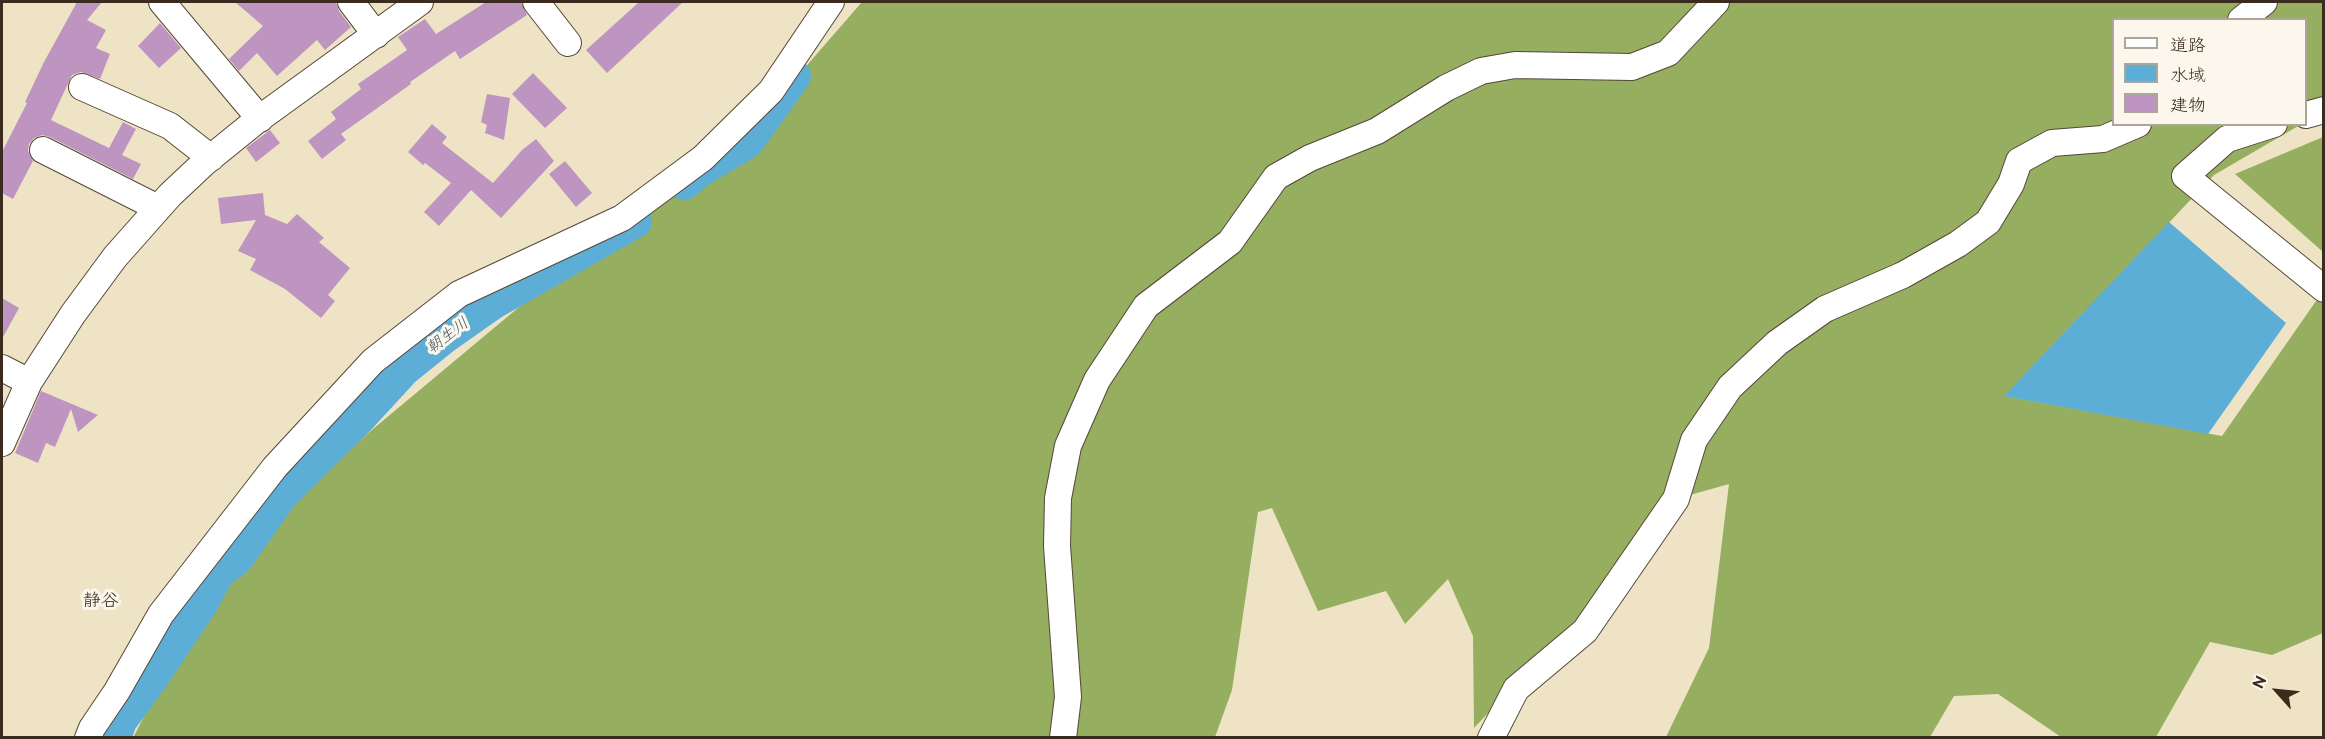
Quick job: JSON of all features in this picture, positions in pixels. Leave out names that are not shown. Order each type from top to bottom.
[{"type":"street","points":[[162,2],[260,119]]},
{"type":"street","points":[[351,2],[376,35]]},
{"type":"street","points":[[2,443],[29,382],[74,314],[115,257],[158,208],[211,158],[260,119],[420,2]]},
{"type":"street","points":[[536,2],[568,43]]},
{"type":"street","points":[[88,738],[161,614],[275,467],[374,361],[459,294],[622,218],[703,158],[771,91],[831,2]]},
{"type":"street","points":[[1063,738],[1068,697],[1057,546],[1058,507],[1068,446],[1097,380],[1146,306],[1230,242],[1276,177],[1310,158],[1377,131],[1446,88],[1481,71],[1515,65],[1632,68],[1668,53],[1716,2]]},
{"type":"street","points":[[2244,18],[2264,2]]},
{"type":"street","points":[[82,87],[170,126],[211,158]]},
{"type":"street","points":[[2307,115],[2324,110]]},
{"type":"street","points":[[1491,737],[1516,689],[1584,631],[1676,499],[1694,440],[1730,387],[1778,343],[1825,309],[1904,275],[1958,244],[1988,222],[2010,184],[2019,161],[2052,144],[2103,139],[2133,126]]},
{"type":"street","points":[[2268,126],[2227,139],[2185,176],[2324,289]]},
{"type":"street","points":[[43,150],[158,208]]},
{"type":"street","points":[[2,368],[29,382]]},
{"type":"green space","points":[[862,2],[2323,2],[2323,111],[2307,120],[2307,18],[2112,18],[2112,126],[2298,126],[2214,175],[2005,396],[2222,436],[2323,291],[2323,633],[2272,655],[2210,642],[2156,737],[2061,737],[1998,694],[1954,696],[1930,737],[1666,737],[1709,648],[1729,484],[1676,499],[1640,552],[1474,728],[1473,636],[1448,579],[1405,624],[1386,591],[1318,611],[1272,508],[1258,512],[1232,690],[1215,737],[133,738],[218,572],[367,434],[591,247],[650,212],[768,110]]},
{"type":"green space","points":[[2323,137],[2323,252],[2235,174]]},
{"type":"water","points":[[2169,222],[2286,323],[2208,434],[2004,396]]},
{"type":"building","points":[[77,2],[102,2],[87,20],[106,30],[96,48],[110,54],[100,79],[81,72],[72,75],[51,120],[109,148],[123,122],[136,129],[122,155],[141,164],[133,179],[42,135],[34,138],[29,144],[28,151],[33,161],[13,199],[2,193],[2,152],[27,103],[25,102],[44,62]]},
{"type":"building","points":[[235,2],[336,2],[339,11],[351,27],[325,50],[317,40],[277,76],[257,53],[239,71],[229,59],[263,26]]},
{"type":"building","points":[[486,2],[521,2],[527,15],[460,59],[455,51],[410,82],[411,84],[341,134],[346,140],[322,159],[308,141],[336,119],[331,112],[361,89],[358,84],[407,50],[398,37],[425,19],[436,34]]},
{"type":"building","points":[[639,2],[683,2],[607,73],[586,50]]},
{"type":"building","points":[[160,23],[181,48],[159,68],[138,46]]},
{"type":"building","points":[[533,73],[567,108],[545,128],[512,94]]},
{"type":"building","points":[[487,94],[510,98],[504,140],[485,133],[487,125],[481,122]]},
{"type":"building","points":[[432,124],[447,137],[442,143],[493,183],[522,150],[536,139],[554,161],[501,218],[471,190],[439,226],[424,212],[451,183],[408,152]]},
{"type":"building","points":[[270,130],[280,143],[256,162],[246,148]]},
{"type":"building","points":[[565,161],[592,193],[576,207],[549,174]]},
{"type":"building","points":[[263,193],[265,215],[287,224],[297,214],[324,238],[319,242],[350,268],[328,295],[335,301],[321,318],[285,289],[250,270],[256,259],[238,251],[256,220],[221,224],[218,198]]},
{"type":"building","points":[[2,298],[19,308],[2,339]]},
{"type":"building","points":[[41,391],[98,415],[78,432],[71,409],[55,447],[46,443],[38,463],[15,453]]},
{"type":"waterway","name":"朝生川","points":[[684,183],[701,169],[747,142],[794,76]]},
{"type":"waterway","name":"朝生川","points":[[114,738],[120,721],[202,602],[218,572],[236,559],[281,495],[358,419],[404,369],[445,336],[492,303],[635,221]]},
{"type":"district","name":"静谷","points":[[101,601]]}]
